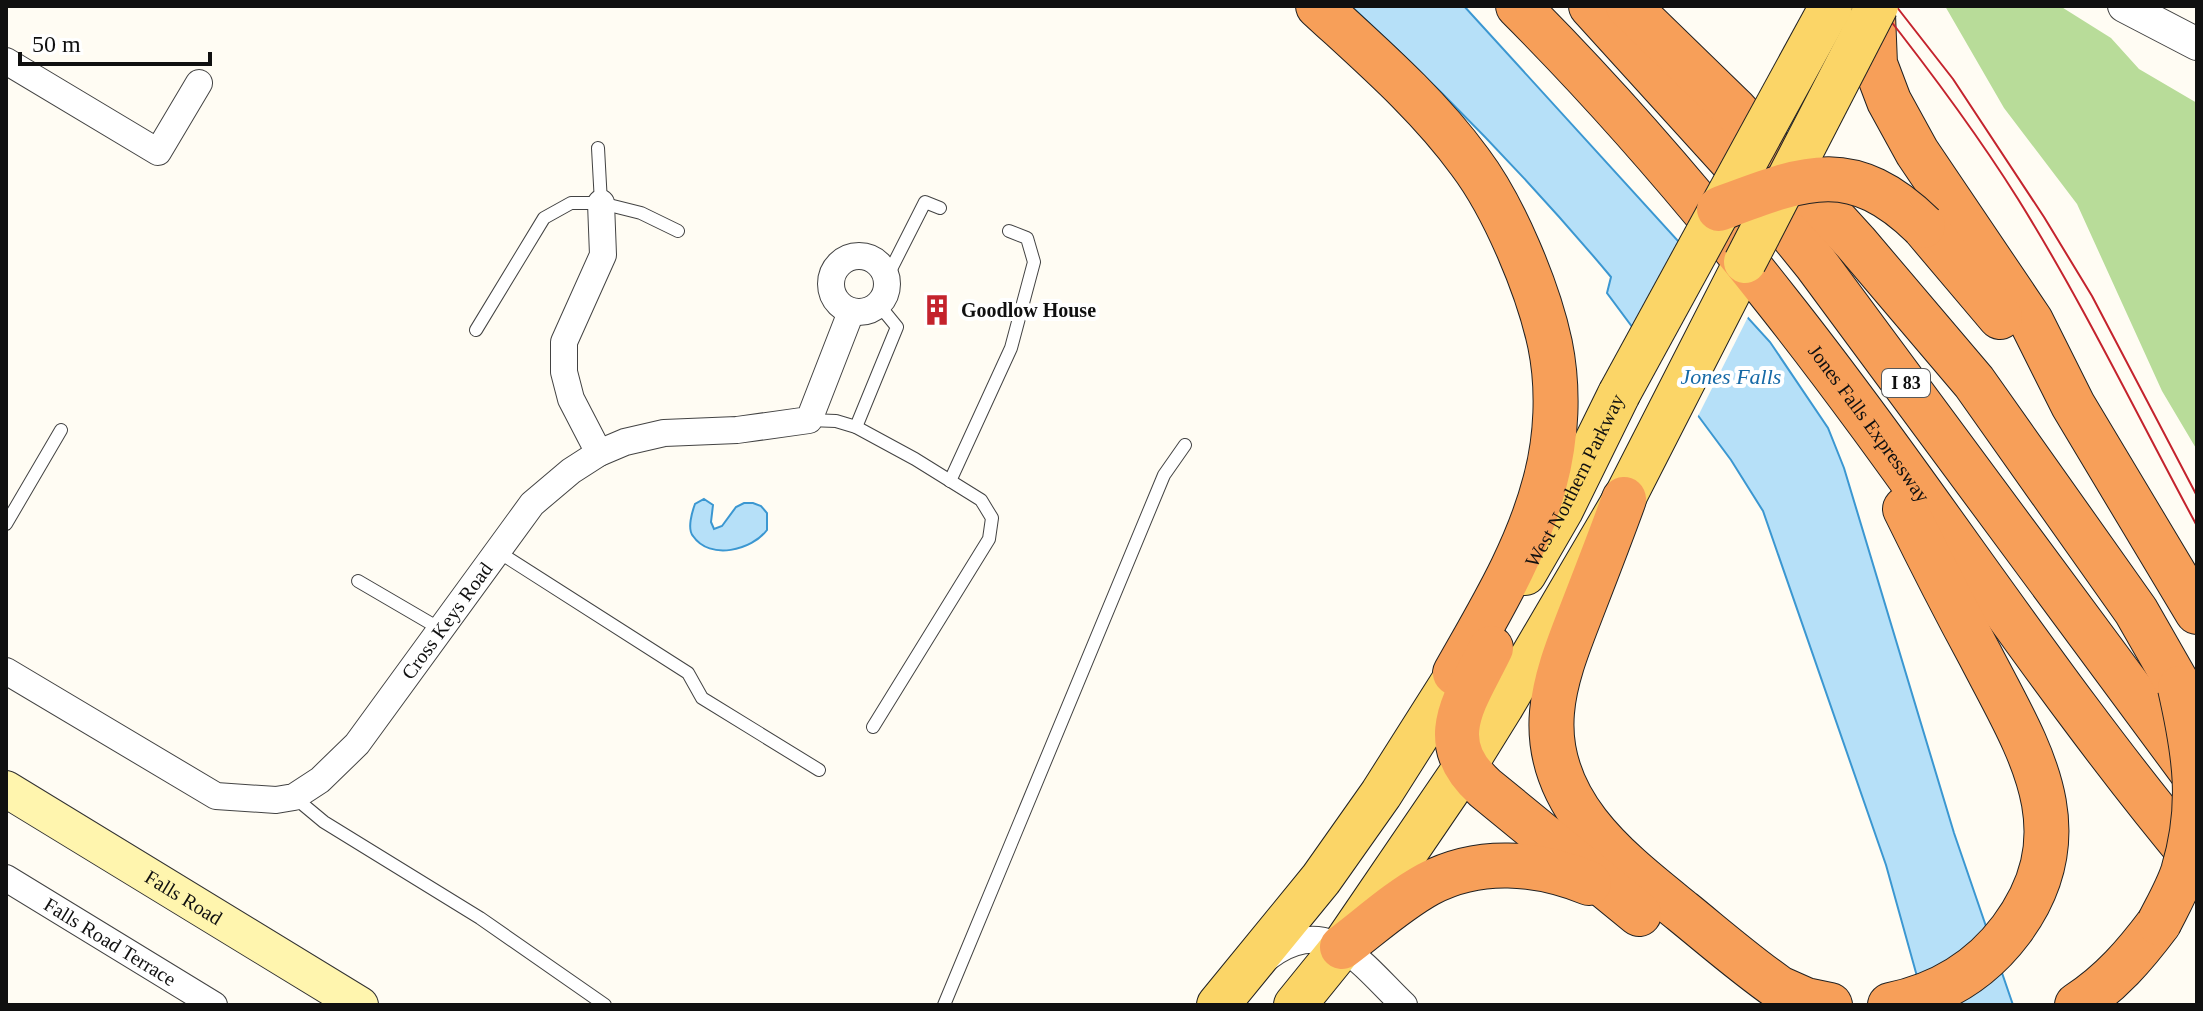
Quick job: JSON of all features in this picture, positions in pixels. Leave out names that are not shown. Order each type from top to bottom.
[{"type":"highway","points":[[1318,6],[1399,80],[1471,163],[1495,201],[1516,244],[1550,344],[1555,397],[1551,460],[1545,484],[1514,569],[1455,673]]},
{"type":"highway","name":"Jones Falls Expressway","points":[[1518,6],[1570,59],[1704,211],[1778,302],[2089,726],[2197,862]]},
{"type":"highway","name":"I 83","points":[[1591,6],[1740,170],[1816,264],[2197,779]]},
{"type":"highway","points":[[1628,6],[1735,110],[1856,243],[1974,382],[2136,611],[2180,688],[2196,764],[2195,813],[2183,873],[2159,923],[2133,957],[2107,983],[2077,1005]]},
{"type":"highway","points":[[1875,10],[1875,64],[1889,101],[1917,152],[1938,216],[2073,405],[2197,612]]},
{"type":"highway","points":[[1719,209],[1785,184],[1829,178],[1860,184],[1938,216]]},
{"type":"highway","points":[[1850,399],[1932,565],[2021,733],[2040,778],[2046,811],[2047,848],[2039,882],[2022,915],[1985,959],[1963,977],[1910,1001],[1890,1005]]},
{"type":"highway","points":[[1624,499],[1567,649],[1556,689],[1551,730],[1556,762],[1564,785],[1586,823],[1627,867],[1779,988],[1806,1000],[1830,1005]]},
{"type":"highway","points":[[1535,560],[1458,719],[1457,749],[1485,788],[1750,1005]]},
{"type":"highway","points":[[1342,947],[1426,885],[1472,869],[1508,865],[1545,868],[1613,893]]},
{"type":"main road","name":"West Northern Parkway","points":[[1229,992],[1321,879],[1381,794],[1455,673],[1535,560],[1619,394],[1831,6]]},
{"type":"main road","points":[[1295,1005],[1342,947],[1466,765],[1624,499],[1875,10]]},
{"type":"main road","name":"Falls Road","points":[[6,789],[360,1005]]},
{"type":"street","points":[[2124,6],[2197,44]]},
{"type":"street","points":[[6,61],[158,152],[199,83]]},
{"type":"street","points":[[599,453],[571,399],[564,372],[564,342],[603,255],[601,203]]},
{"type":"street","points":[[852,257],[867,257],[880,264],[887,277],[887,292],[879,305],[866,312],[851,312],[839,304],[831,291],[831,276],[839,264],[852,257]]},
{"type":"street","points":[[809,420],[851,312]]},
{"type":"street","name":"Cross Keys Road","points":[[294,797],[320,780],[357,744],[532,504],[571,471],[599,453],[625,442],[664,433],[737,430],[809,420]]},
{"type":"street","points":[[6,671],[216,796],[276,800],[294,797]]},
{"type":"street","name":"Falls Road Terrace","points":[[6,878],[214,1005]]},
{"type":"street","points":[[1229,992],[1275,952],[1313,938],[1342,947],[1404,1005]]},
{"type":"lane","points":[[598,148],[601,203]]},
{"type":"lane","points":[[887,277],[925,202],[940,208]]},
{"type":"lane","points":[[476,330],[544,218],[571,203],[601,203],[641,213],[678,231]]},
{"type":"lane","points":[[950,481],[1011,348],[1034,262],[1027,238],[1009,231]]},
{"type":"lane","points":[[856,427],[897,327],[879,305]]},
{"type":"lane","points":[[809,420],[836,421],[856,427],[981,500],[992,518],[989,539],[873,727]]},
{"type":"lane","points":[[6,524],[61,430]]},
{"type":"lane","points":[[944,1005],[1164,475],[1185,445]]},
{"type":"lane","points":[[497,551],[688,673],[702,698],[819,770]]},
{"type":"lane","points":[[358,581],[442,630]]},
{"type":"lane","points":[[294,797],[324,822],[480,918],[605,1005]]},
{"type":"green space","points":[[1945,6],[2060,6],[2111,38],[2139,69],[2197,103],[2197,450],[2162,391],[2077,204],[2004,108]]},
{"type":"water","name":"Jones Falls","points":[[1351,6],[1464,6],[1770,342],[1828,428],[1844,468],[1954,833],[2013,1005],[1925,1005],[1886,865],[1763,511],[1731,460],[1607,293],[1611,277],[1485,137]]},
{"type":"water","points":[[704,499],[713,505],[711,522],[714,529],[722,526],[736,507],[753,503],[767,513],[767,530],[752,543],[731,550],[700,544],[690,529],[691,516],[695,504]]},
{"type":"pier","points":[[1681,236],[1750,313],[1696,420],[1630,331]]},
{"type":"tram line","points":[[1879,6],[1951,101],[2018,199],[2088,320],[2197,526]]},
{"type":"tram line","points":[[1896,6],[1953,79],[2044,217],[2092,296],[2197,496]]},
{"type":"place","name":"Goodlow House","points":[[937,310]]}]
